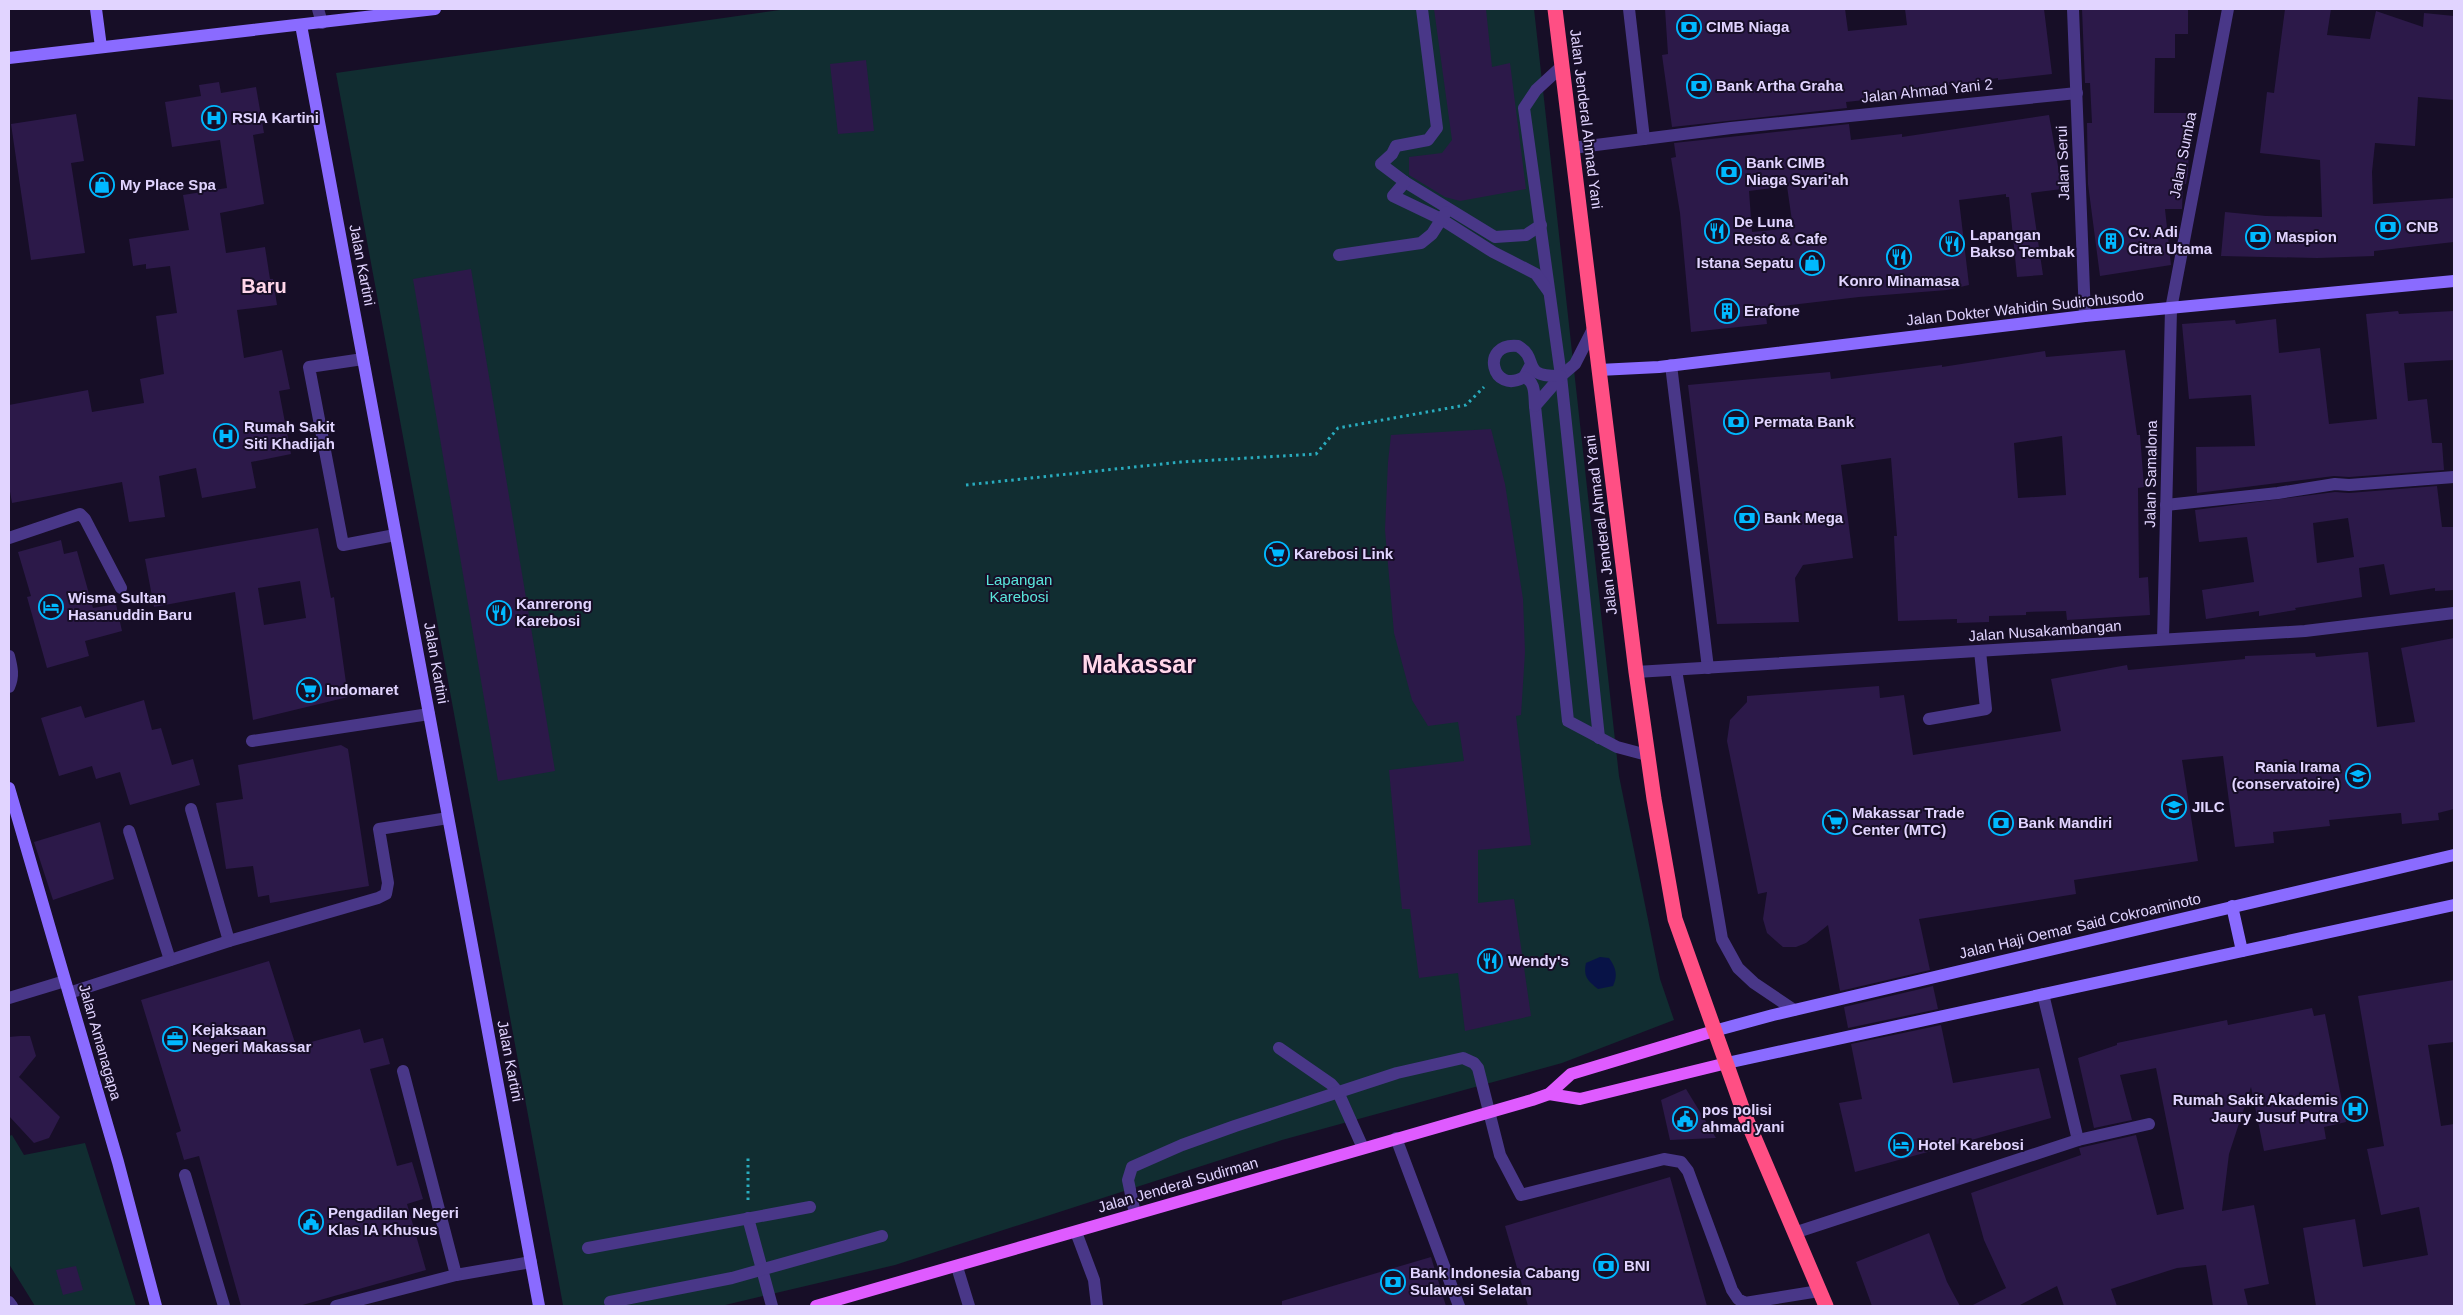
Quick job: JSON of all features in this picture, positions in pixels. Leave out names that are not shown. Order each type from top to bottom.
[{"type":"highway","name":"Jalan Jenderal Ahmad Yani","points":[[1555,9],[1636,672],[1647,754],[1675,918],[1745,1116],[1826,1306]]},
{"type":"main road","points":[[96,9],[101,47]]},
{"type":"main road","points":[[9,58],[435,9]]},
{"type":"main road","name":"Jalan Kartini","points":[[301,25],[539,1306]]},
{"type":"main road","name":"Jalan Dokter Wahidin Sudirohusodo","points":[[1599,370],[1671,366],[2085,316],[2454,281]]},
{"type":"main road","name":"Jalan Amanagapa","points":[[9,788],[118,1162],[156,1306]]},
{"type":"main road","name":"Jalan Haji Oemar Said Cokroaminoto","points":[[1714,1031],[1794,1010],[2454,855]]},
{"type":"main road","points":[[2232,906],[2242,951]]},
{"type":"main road","points":[[1727,1063],[2454,906]]},
{"type":"main road","name":"Jalan Jenderal Sudirman","points":[[816,1306],[957,1267],[1549,1094],[1571,1074],[1714,1031]]},
{"type":"main road","name":"Jalan Jenderal Sudirman","points":[[1549,1094],[1580,1099],[1727,1063]]},
{"type":"street","points":[[318,9],[322,23]]},
{"type":"street","points":[[1422,9],[1437,128],[1428,140],[1396,146],[1392,154],[1381,164],[1493,252],[1536,274],[1550,294]]},
{"type":"street","points":[[1629,9],[1644,139]]},
{"type":"street","name":"Jalan Serui","points":[[2073,9],[2085,316]]},
{"type":"street","name":"Jalan Sumba","points":[[2171,309],[2228,9]]},
{"type":"street","points":[[1561,67],[1536,90],[1524,108],[1561,376],[1599,738]]},
{"type":"street","name":"Jalan Ahmad Yani 2","points":[[1572,148],[1731,128],[2077,93]]},
{"type":"street","points":[[1405,182],[1393,196],[1445,214],[1495,236],[1526,235],[1541,225]]},
{"type":"street","points":[[1339,254],[1421,243],[1432,234],[1445,214]]},
{"type":"street","name":"Jalan Samalona","points":[[2163,640],[2171,309]]},
{"type":"street","points":[[1535,406],[1561,376],[1575,364],[1594,327]]},
{"type":"street","points":[[1527,371],[1512,382],[1501,378],[1497,375],[1493,364],[1494,358],[1500,349],[1505,346],[1518,346],[1523,349],[1530,359],[1527,371],[1533,385],[1568,721],[1617,747],[1647,754]]},
{"type":"street","points":[[363,359],[309,367],[343,545],[395,535]]},
{"type":"street","points":[[1671,366],[1708,668]]},
{"type":"street","points":[[1527,371],[1544,376],[1561,376]]},
{"type":"street","points":[[2166,505],[2278,493],[2335,484],[2349,485],[2454,477]]},
{"type":"street","points":[[9,538],[80,514],[85,519],[121,588]]},
{"type":"street","name":"Jalan Nusakambangan","points":[[1636,672],[2305,632],[2454,613]]},
{"type":"street","points":[[1930,719],[1986,709],[1980,651]]},
{"type":"street","points":[[9,656],[13,671],[9,687]]},
{"type":"street","points":[[1676,670],[1722,939],[1738,968],[1754,983],[1794,1010]]},
{"type":"street","points":[[252,742],[429,714]]},
{"type":"street","points":[[191,810],[230,941]]},
{"type":"street","points":[[9,998],[67,987],[170,960],[386,894],[388,883],[379,829],[448,818]]},
{"type":"street","points":[[129,831],[170,960]]},
{"type":"street","points":[[2043,994],[2078,1140]]},
{"type":"street","points":[[1279,1048],[1331,1084],[1338,1092],[1363,1148]]},
{"type":"street","points":[[1135,1214],[1128,1180],[1132,1167],[1234,1126],[1397,1073],[1463,1058],[1474,1063],[1478,1068],[1500,1155],[1521,1196],[1664,1160],[1680,1162],[1688,1171],[1732,1290],[1738,1299],[1745,1303],[1819,1291]]},
{"type":"street","points":[[403,1071],[456,1274]]},
{"type":"street","points":[[1794,1233],[2078,1140],[2149,1124]]},
{"type":"street","points":[[1396,1138],[1458,1306]]},
{"type":"street","points":[[185,1176],[224,1306]]},
{"type":"street","points":[[588,1248],[810,1207]]},
{"type":"street","points":[[748,1218],[764,1269],[772,1306]]},
{"type":"street","points":[[1076,1232],[1094,1280],[1097,1306]]},
{"type":"street","points":[[610,1302],[732,1278],[882,1236]]},
{"type":"street","points":[[336,1306],[456,1274],[531,1262]]},
{"type":"street","points":[[957,1267],[970,1306]]},
{"type":"street","points":[[9,1302],[12,1306]]},
{"type":"path","points":[[966,485],[1182,462],[1316,454],[1338,428],[1466,405],[1497,375]]},
{"type":"path","points":[[748,1158],[748,1218]]},
{"type":"green space","name":"Lapangan Karebosi","points":[[787,9],[1534,9],[1619,776],[1660,979],[1674,1020],[1562,1063],[1282,1140],[895,1265],[721,1306],[563,1305],[336,73]]},
{"type":"green space","points":[[12,1135],[24,1155],[85,1143],[136,1306],[35,1306],[9,1264],[9,1136]]},
{"type":"shaded area","points":[[1600,957],[1609,958],[1615,968],[1616,975],[1613,986],[1598,989],[1587,978],[1585,968],[1586,963]]},
{"type":"building","points":[[1434,9],[1486,9],[1492,67],[1510,63],[1526,189],[1460,201],[1445,197],[1409,175],[1409,157],[1442,153],[1452,140]]},
{"type":"building","points":[[1665,9],[1845,9],[1848,31],[1907,25],[1905,9],[2044,9],[2052,74],[1998,80],[1998,78],[1901,92],[1902,96],[1846,102],[1847,108],[1672,127],[1662,55],[1668,54]]},
{"type":"building","points":[[2082,9],[2188,10],[2188,34],[2175,34],[2175,58],[2155,58],[2154,113],[2190,113],[2188,174],[2186,184],[2183,184],[2182,209],[2165,209],[2171,265],[2100,276],[2088,184],[2087,123],[2092,123],[2090,83],[2085,83]]},
{"type":"building","points":[[2285,9],[2331,9],[2327,35],[2370,39],[2376,11],[2423,27],[2424,13],[2454,16],[2454,100],[2418,97],[2415,146],[2375,143],[2372,172],[2373,204],[2454,198],[2454,242],[2374,251],[2374,256],[2317,258],[2221,256],[2225,212],[2266,216],[2322,217],[2320,160],[2260,153],[2267,92],[2274,93]]},
{"type":"building","points":[[866,60],[874,131],[838,134],[830,64]]},
{"type":"building","points":[[219,82],[221,93],[256,87],[264,133],[253,135],[264,204],[220,213],[226,253],[265,247],[270,279],[273,279],[277,305],[237,310],[244,358],[282,350],[290,389],[279,391],[291,454],[251,462],[256,488],[202,498],[196,468],[159,476],[165,517],[129,522],[122,482],[12,503],[9,486],[9,405],[88,390],[92,412],[144,403],[140,379],[164,374],[156,316],[177,313],[170,266],[146,269],[146,264],[133,266],[129,239],[189,230],[183,195],[227,188],[220,140],[172,147],[165,102],[201,96],[199,85]]},
{"type":"building","points":[[76,114],[84,161],[71,163],[85,253],[31,260],[11,124]]},
{"type":"building","points":[[2049,115],[2062,189],[2031,193],[2043,275],[2017,277],[2009,197],[2006,197],[2006,194],[1959,200],[1969,285],[1947,290],[1859,297],[1765,308],[1767,324],[1691,332],[1680,213],[1671,158],[1676,157],[1674,143],[1849,124],[1851,140],[1902,134],[1902,137]],"holes":[[[1787,186],[1793,228],[1752,232],[1749,191]]]},
{"type":"building","name":"Kanrerong Karebosi","points":[[471,269],[555,771],[498,781],[413,279]]},
{"type":"building","points":[[2398,311],[2399,314],[2454,311],[2454,360],[2404,363],[2408,401],[2427,399],[2432,443],[2442,443],[2444,470],[2349,477],[2334,476],[2197,493],[2196,447],[2255,446],[2251,395],[2189,399],[2182,324],[2235,320],[2236,324],[2276,319],[2279,353],[2320,348],[2329,424],[2377,419],[2366,314]]},
{"type":"building","points":[[2125,350],[2137,435],[2140,435],[2144,487],[2138,488],[2139,578],[2148,577],[2150,615],[2067,620],[2066,611],[2026,612],[2026,615],[1989,616],[1989,622],[1957,623],[1957,619],[1898,621],[1894,536],[1897,536],[1891,458],[1841,465],[1853,558],[1803,565],[1795,578],[1799,622],[1717,624],[1688,385],[1830,372],[1831,379],[1942,365],[1942,367],[2045,351],[2046,357]],"holes":[[[2062,436],[2066,495],[2018,498],[2014,443]]]},
{"type":"building","points":[[1491,429],[1505,484],[1523,599],[1525,652],[1521,715],[1516,716],[1531,845],[1478,850],[1478,903],[1514,899],[1531,1016],[1465,1031],[1458,973],[1419,978],[1410,909],[1402,909],[1389,770],[1464,761],[1458,722],[1428,726],[1412,700],[1394,633],[1385,530],[1391,435]]},
{"type":"building","points":[[2437,486],[2442,527],[2454,527],[2454,590],[2435,591],[2435,588],[2390,595],[2384,564],[2359,568],[2362,597],[2259,616],[2259,611],[2206,619],[2202,590],[2254,582],[2247,537],[2199,542],[2195,510],[2335,492],[2349,493]],"holes":[[[2348,518],[2354,557],[2317,563],[2313,523]]]},
{"type":"building","points":[[318,528],[331,598],[334,597],[348,697],[253,720],[235,592],[154,607],[145,559]],"holes":[[[300,581],[306,618],[264,625],[258,588]]]},
{"type":"building","name":"Wisma Sultan Hasanuddin Baru","points":[[61,540],[64,554],[77,551],[93,608],[116,604],[122,631],[85,641],[89,656],[47,668],[27,597],[31,596],[18,552]]},
{"type":"building","points":[[2454,638],[2454,809],[2438,813],[2439,820],[2402,824],[2401,813],[2329,820],[2330,826],[2273,832],[2274,843],[2235,847],[2223,756],[2182,760],[2198,861],[2074,880],[2076,894],[1919,919],[1930,970],[1840,991],[1828,925],[1806,943],[1796,947],[1783,947],[1767,933],[1763,919],[1767,892],[1758,894],[1727,741],[1730,720],[1747,702],[1747,696],[1879,686],[1880,698],[1904,695],[1913,755],[2061,731],[2051,679],[2127,665],[2128,670],[2245,659],[2245,656],[2315,653],[2316,657],[2368,652],[2377,727],[2415,722],[2401,648]]},
{"type":"building","points":[[144,700],[152,730],[161,728],[172,765],[193,759],[200,785],[130,805],[120,772],[96,779],[92,766],[59,776],[41,718],[81,706],[85,718]]},
{"type":"building","points":[[341,745],[348,749],[369,886],[270,903],[269,895],[258,897],[253,866],[226,869],[216,803],[243,799],[238,765]]},
{"type":"building","points":[[100,822],[114,879],[53,900],[34,842]]},
{"type":"building","points":[[269,961],[296,1046],[360,1029],[364,1043],[383,1038],[390,1064],[370,1069],[397,1166],[412,1162],[423,1199],[407,1204],[426,1270],[299,1306],[241,1306],[199,1156],[184,1160],[176,1133],[181,1131],[141,1000]]},
{"type":"building","points":[[2454,980],[2454,1042],[2428,1045],[2441,1126],[2454,1124],[2454,1306],[2316,1306],[2303,1228],[2355,1219],[2363,1267],[2428,1255],[2419,1207],[2381,1215],[2367,1149],[2384,1146],[2358,996]]},
{"type":"building","points":[[1933,986],[1938,1009],[1848,1028],[1844,1007]]},
{"type":"building","points":[[2312,1008],[2314,1016],[2325,1014],[2346,1122],[2324,1127],[2326,1139],[2264,1151],[2251,1087],[2229,1154],[2222,1211],[2254,1205],[2269,1284],[2244,1289],[2248,1306],[2213,1306],[2206,1265],[2177,1268],[2111,1289],[2117,1306],[2064,1306],[2057,1286],[2018,1306],[1971,1306],[2006,1288],[1984,1240],[1971,1193],[2081,1155],[2079,1148],[2136,1135],[2157,1215],[2184,1209],[2156,1068],[2120,1075],[2132,1120],[2094,1128],[2078,1058],[2117,1045],[2117,1043],[2227,1020],[2228,1025]]},
{"type":"building","name":"Hotel Karebosi","points":[[1941,1025],[1953,1083],[2039,1068],[2051,1118],[1855,1172],[1839,1103],[1862,1099],[1851,1044]]},
{"type":"building","points":[[30,1036],[36,1056],[19,1077],[60,1117],[49,1138],[34,1143],[9,1116],[9,1037]]},
{"type":"building","name":"pos polisi ahmad yani","points":[[1686,1089],[1716,1138],[1670,1140],[1661,1100]]},
{"type":"building","name":"BNI","points":[[1670,1177],[1707,1306],[1528,1306],[1505,1226]]},
{"type":"building","points":[[1929,1233],[1947,1282],[1960,1306],[1872,1306],[1856,1262]]},
{"type":"building","name":"Bank Indonesia Cabang Sulawesi Selatan","points":[[1431,1257],[1446,1306],[1282,1306],[1282,1301]]},
{"type":"building","points":[[76,1266],[83,1290],[63,1295],[56,1270]]},
{"type":"place","name":"CIMB Niaga","points":[[1689,27]]},
{"type":"place","name":"Bank Artha Graha","points":[[1699,86]]},
{"type":"place","name":"RSIA Kartini","points":[[214,118]]},
{"type":"place","name":"Bank CIMB Niaga Syari'ah","points":[[1729,172]]},
{"type":"place","name":"My Place Spa","points":[[102,185]]},
{"type":"place","name":"CNB","points":[[2388,227]]},
{"type":"place","name":"De Luna Resto & Cafe","points":[[1717,231]]},
{"type":"place","name":"Maspion","points":[[2258,237]]},
{"type":"place","name":"Cv. Adi Citra Utama","points":[[2111,241]]},
{"type":"place","name":"Lapangan Bakso Tembak","points":[[1952,244]]},
{"type":"place","name":"Konro Minamasa","points":[[1899,257]]},
{"type":"place","name":"Istana Sepatu","points":[[1812,263]]},
{"type":"place","name":"Erafone","points":[[1727,311]]},
{"type":"place","name":"Permata Bank","points":[[1736,422]]},
{"type":"place","name":"Rumah Sakit Siti Khadijah","points":[[226,436]]},
{"type":"place","name":"Bank Mega","points":[[1747,518]]},
{"type":"place","name":"Karebosi Link","points":[[1277,554]]},
{"type":"place","name":"Wisma Sultan Hasanuddin Baru","points":[[51,607]]},
{"type":"place","name":"Kanrerong Karebosi","points":[[499,613]]},
{"type":"place","name":"Indomaret","points":[[309,690]]},
{"type":"place","name":"Rania Irama (conservatoire)","points":[[2358,776]]},
{"type":"place","name":"JILC","points":[[2174,807]]},
{"type":"place","name":"Makassar Trade Center (MTC)","points":[[1835,822]]},
{"type":"place","name":"Bank Mandiri","points":[[2001,823]]},
{"type":"place","name":"Wendy's","points":[[1490,961]]},
{"type":"place","name":"Kejaksaan Negeri Makassar","points":[[175,1039]]},
{"type":"place","name":"Rumah Sakit Akademis Jaury Jusuf Putra","points":[[2355,1109]]},
{"type":"place","name":"pos polisi ahmad yani","points":[[1685,1119]]},
{"type":"place","name":"Hotel Karebosi","points":[[1901,1145]]},
{"type":"place","name":"Pengadilan Negeri Klas IA Khusus","points":[[311,1222]]},
{"type":"place","name":"BNI","points":[[1606,1266]]},
{"type":"place","name":"Bank Indonesia Cabang Sulawesi Selatan","points":[[1393,1282]]},
{"type":"district","name":"Baru","points":[[264,286]]},
{"type":"district","name":"Makassar","points":[[1139,664]]}]
